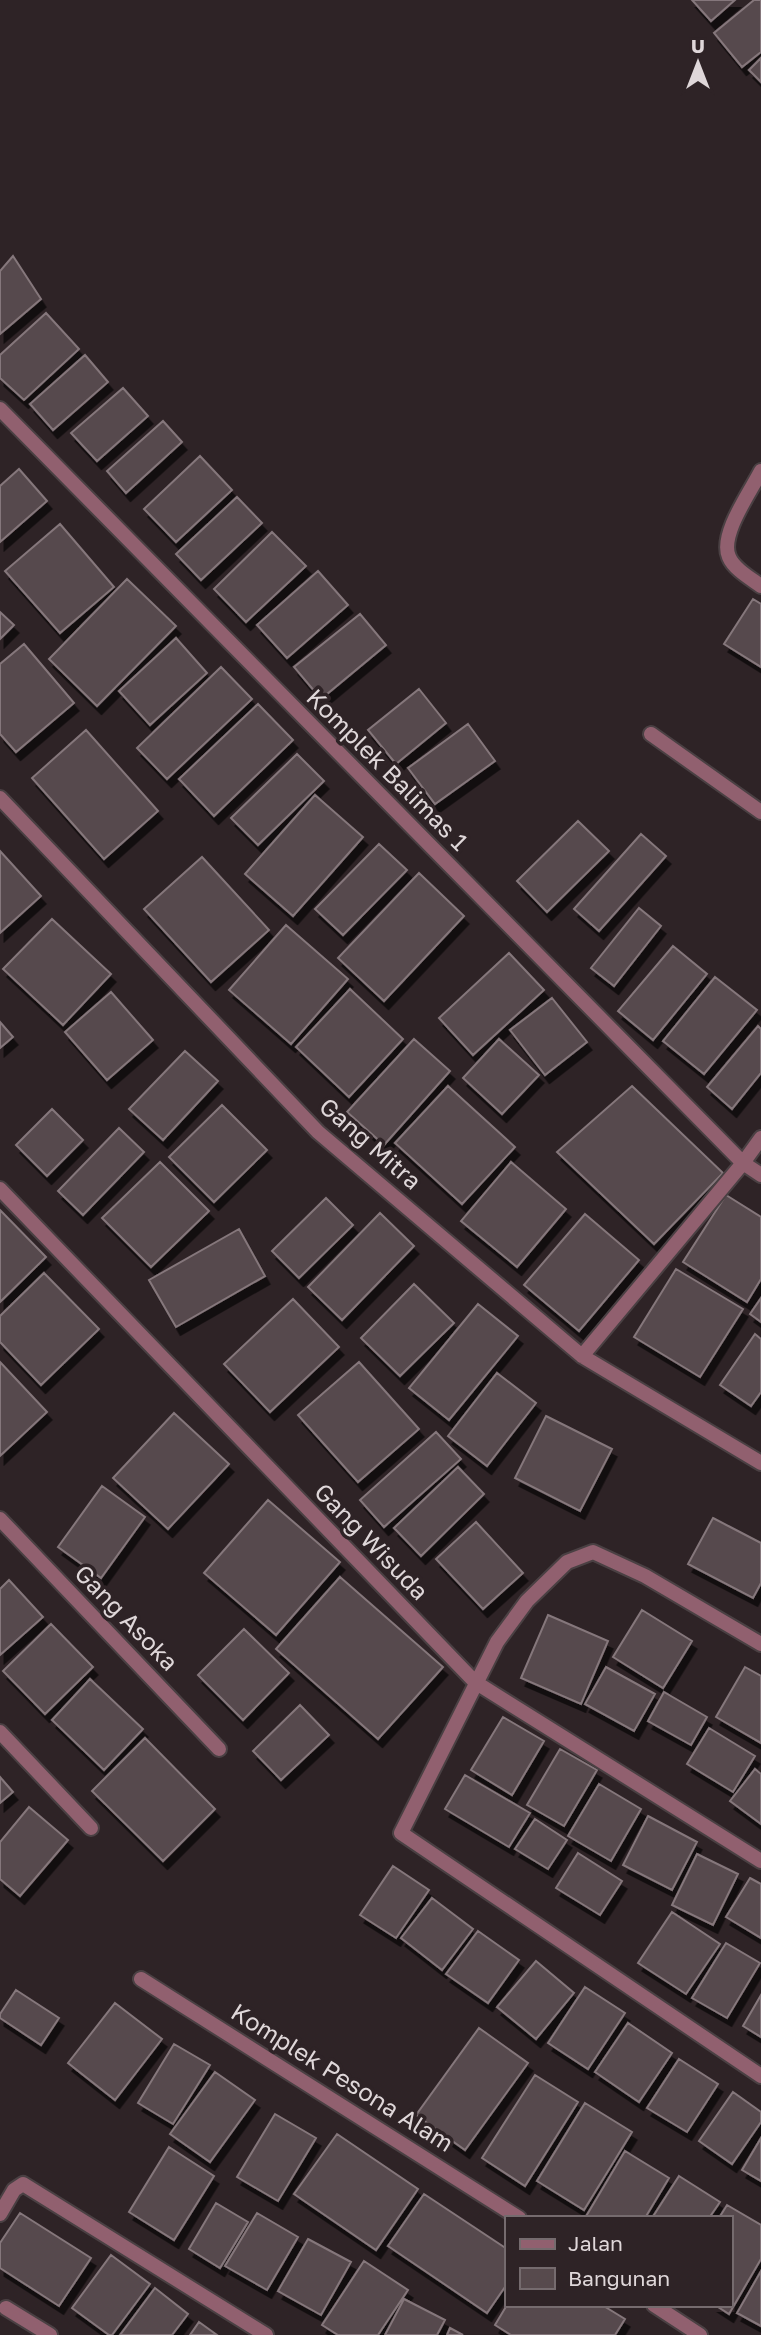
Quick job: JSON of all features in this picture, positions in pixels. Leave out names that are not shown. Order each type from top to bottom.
[{"type":"street","name":"Komplek Balimas 1","points":[[0,409],[743,1163],[761,1175]]},
{"type":"street","points":[[761,471],[730,528],[727,548],[729,558],[761,586]]},
{"type":"street","points":[[651,734],[761,812]]},
{"type":"street","name":"Gang Mitra","points":[[0,798],[318,1132],[582,1356],[761,1463]]},
{"type":"street","points":[[582,1356],[761,1138]]},
{"type":"street","name":"Gang Wisuda","points":[[0,1189],[475,1682],[761,1861]]},
{"type":"street","name":"Gang Asoka","points":[[0,1519],[219,1748]]},
{"type":"street","points":[[761,1644],[645,1576],[593,1552],[567,1562],[527,1601],[497,1642],[401,1833],[761,2076]]},
{"type":"street","points":[[0,1732],[91,1828]]},
{"type":"street","name":"Komplek Pesona Alam","points":[[141,1979],[516,2216]]},
{"type":"street","points":[[0,2214],[14,2190],[23,2184],[266,2335]]},
{"type":"street","points":[[657,2307],[700,2335]]},
{"type":"street","points":[[6,2308],[50,2335]]},
{"type":"building","points":[[692,0],[735,0],[711,21]]},
{"type":"building","points":[[754,0],[761,0],[761,52],[742,67],[714,33]]},
{"type":"building","points":[[761,58],[761,82],[749,70]]},
{"type":"building","points":[[13,256],[41,299],[0,334],[0,271]]},
{"type":"building","points":[[46,313],[79,349],[24,400],[0,378],[0,355]]},
{"type":"building","points":[[85,355],[108,382],[53,430],[30,404]]},
{"type":"building","points":[[123,388],[148,416],[97,461],[71,433]]},
{"type":"building","points":[[163,421],[182,442],[126,493],[107,471]]},
{"type":"building","points":[[200,456],[232,490],[176,542],[144,509]]},
{"type":"building","points":[[19,469],[47,501],[0,542],[0,486]]},
{"type":"building","points":[[237,497],[262,523],[201,580],[176,554]]},
{"type":"building","points":[[60,524],[114,587],[60,633],[5,571]]},
{"type":"building","points":[[272,532],[306,566],[246,622],[214,589]]},
{"type":"building","points":[[318,571],[348,605],[287,658],[257,625]]},
{"type":"building","points":[[127,579],[176,626],[97,706],[49,659]]},
{"type":"building","points":[[753,599],[761,604],[761,667],[724,644]]},
{"type":"building","points":[[0,612],[14,625],[0,639]]},
{"type":"building","points":[[360,614],[386,645],[321,699],[294,667]]},
{"type":"building","points":[[176,638],[207,673],[150,725],[119,691]]},
{"type":"building","points":[[24,644],[74,703],[16,752],[0,734],[0,664]]},
{"type":"building","points":[[221,667],[252,699],[167,779],[137,748]]},
{"type":"building","points":[[419,689],[446,723],[396,764],[368,730]]},
{"type":"building","points":[[258,704],[293,740],[214,816],[179,779]]},
{"type":"building","points":[[468,724],[495,761],[435,804],[408,768]]},
{"type":"building","points":[[86,730],[158,811],[104,859],[32,778]]},
{"type":"building","points":[[297,754],[324,781],[258,845],[231,818]]},
{"type":"building","points":[[315,795],[363,837],[293,916],[245,874]]},
{"type":"building","points":[[578,821],[609,851],[547,912],[517,881]]},
{"type":"building","points":[[641,834],[666,856],[599,931],[574,909]]},
{"type":"building","points":[[379,844],[407,870],[343,935],[315,909]]},
{"type":"building","points":[[0,851],[41,896],[0,933]]},
{"type":"building","points":[[202,857],[269,930],[211,982],[144,909]]},
{"type":"building","points":[[419,873],[464,916],[384,1001],[338,958]]},
{"type":"building","points":[[639,908],[661,926],[614,986],[591,968]]},
{"type":"building","points":[[52,919],[111,974],[63,1025],[3,969]]},
{"type":"building","points":[[286,925],[348,979],[291,1044],[229,990]]},
{"type":"building","points":[[673,946],[707,974],[653,1040],[618,1011]]},
{"type":"building","points":[[509,953],[544,990],[473,1055],[439,1018]]},
{"type":"building","points":[[715,977],[757,1010],[704,1074],[663,1041]]},
{"type":"building","points":[[350,989],[403,1039],[349,1097],[296,1047]]},
{"type":"building","points":[[111,992],[153,1040],[107,1080],[65,1032]]},
{"type":"building","points":[[552,998],[587,1042],[545,1075],[510,1030]]},
{"type":"building","points":[[0,1022],[13,1037],[0,1048]]},
{"type":"building","points":[[758,1026],[761,1029],[761,1073],[732,1109],[707,1087]]},
{"type":"building","points":[[414,1039],[450,1071],[384,1145],[347,1112]]},
{"type":"building","points":[[499,1039],[539,1075],[502,1114],[463,1078]]},
{"type":"building","points":[[185,1051],[218,1081],[163,1140],[129,1109]]},
{"type":"building","points":[[448,1086],[515,1147],[462,1204],[395,1143]]},
{"type":"building","points":[[632,1086],[723,1173],[654,1244],[557,1152]]},
{"type":"building","points":[[222,1105],[267,1150],[214,1202],[169,1157]]},
{"type":"building","points":[[52,1109],[83,1140],[47,1176],[16,1145]]},
{"type":"building","points":[[119,1128],[144,1152],[83,1215],[58,1191]]},
{"type":"building","points":[[160,1162],[209,1211],[151,1267],[102,1218]]},
{"type":"building","points":[[511,1162],[566,1209],[517,1267],[461,1221]]},
{"type":"building","points":[[726,1195],[761,1217],[761,1279],[747,1302],[683,1262]]},
{"type":"building","points":[[326,1198],[353,1225],[299,1278],[272,1251]]},
{"type":"building","points":[[0,1210],[46,1257],[0,1302]]},
{"type":"building","points":[[380,1213],[414,1246],[342,1320],[308,1287]]},
{"type":"building","points":[[585,1214],[639,1260],[579,1331],[524,1285]]},
{"type":"building","points":[[239,1229],[265,1276],[176,1327],[149,1280]]},
{"type":"building","points":[[676,1269],[743,1309],[700,1377],[634,1337]]},
{"type":"building","points":[[44,1273],[99,1329],[41,1385],[0,1342],[0,1316]]},
{"type":"building","points":[[414,1284],[454,1323],[400,1376],[361,1338]]},
{"type":"building","points":[[761,1298],[761,1322],[750,1314]]},
{"type":"building","points":[[293,1299],[339,1347],[270,1412],[224,1364]]},
{"type":"building","points":[[478,1304],[518,1336],[449,1420],[409,1388]]},
{"type":"building","points":[[755,1334],[761,1339],[761,1392],[751,1406],[720,1385]]},
{"type":"building","points":[[0,1362],[47,1412],[0,1456]]},
{"type":"building","points":[[359,1362],[419,1429],[358,1482],[298,1415]]},
{"type":"building","points":[[497,1373],[536,1403],[487,1466],[448,1436]]},
{"type":"building","points":[[174,1413],[229,1464],[168,1529],[113,1478]]},
{"type":"building","points":[[546,1416],[612,1449],[580,1511],[515,1478]]},
{"type":"building","points":[[436,1432],[461,1459],[384,1527],[360,1500]]},
{"type":"building","points":[[458,1467],[484,1494],[421,1556],[394,1528]]},
{"type":"building","points":[[102,1486],[145,1517],[101,1578],[58,1547]]},
{"type":"building","points":[[268,1500],[340,1562],[276,1635],[204,1573]]},
{"type":"building","points":[[713,1518],[761,1543],[761,1583],[753,1598],[688,1564]]},
{"type":"building","points":[[476,1522],[523,1573],[483,1609],[436,1559]]},
{"type":"building","points":[[340,1577],[443,1667],[378,1739],[276,1649]]},
{"type":"building","points":[[9,1580],[43,1617],[0,1655],[0,1589]]},
{"type":"building","points":[[642,1610],[692,1641],[663,1688],[613,1657]]},
{"type":"building","points":[[548,1615],[608,1641],[581,1704],[521,1678]]},
{"type":"building","points":[[51,1624],[93,1667],[45,1714],[3,1671]]},
{"type":"building","points":[[244,1629],[289,1673],[243,1720],[198,1675]]},
{"type":"building","points":[[606,1667],[655,1694],[634,1731],[585,1704]]},
{"type":"building","points":[[745,1667],[761,1676],[761,1743],[716,1717]]},
{"type":"building","points":[[90,1679],[143,1729],[104,1770],[52,1720]]},
{"type":"building","points":[[664,1692],[707,1717],[691,1745],[648,1721]]},
{"type":"building","points":[[300,1705],[329,1735],[281,1780],[253,1751]]},
{"type":"building","points":[[503,1717],[544,1741],[512,1795],[471,1770]]},
{"type":"building","points":[[709,1728],[755,1756],[733,1792],[687,1764]]},
{"type":"building","points":[[145,1738],[215,1809],[163,1861],[92,1791]]},
{"type":"building","points":[[560,1749],[597,1770],[564,1826],[527,1805]]},
{"type":"building","points":[[755,1769],[761,1774],[761,1824],[730,1801]]},
{"type":"building","points":[[465,1775],[530,1813],[509,1847],[445,1809]]},
{"type":"building","points":[[0,1777],[13,1792],[0,1803]]},
{"type":"building","points":[[599,1784],[641,1809],[611,1861],[568,1836]]},
{"type":"building","points":[[29,1807],[68,1840],[20,1896],[0,1879],[0,1842]]},
{"type":"building","points":[[648,1816],[697,1842],[672,1890],[623,1865]]},
{"type":"building","points":[[535,1819],[567,1840],[548,1869],[515,1849]]},
{"type":"building","points":[[578,1853],[622,1881],[600,1915],[556,1888]]},
{"type":"building","points":[[697,1854],[738,1874],[713,1925],[672,1905]]},
{"type":"building","points":[[393,1866],[429,1890],[396,1938],[360,1915]]},
{"type":"building","points":[[750,1878],[761,1884],[761,1938],[726,1917]]},
{"type":"building","points":[[432,1898],[473,1929],[442,1970],[401,1938]]},
{"type":"building","points":[[672,1912],[720,1944],[686,1994],[638,1963]]},
{"type":"building","points":[[478,1931],[519,1960],[488,2003],[446,1974]]},
{"type":"building","points":[[726,1943],[760,1963],[727,2018],[692,1998]]},
{"type":"building","points":[[536,1961],[574,1993],[536,2039],[497,2007]]},
{"type":"building","points":[[585,1987],[625,2013],[588,2069],[548,2043]]},
{"type":"building","points":[[16,1990],[59,2018],[41,2045],[0,2018]]},
{"type":"building","points":[[761,1995],[761,2037],[743,2026]]},
{"type":"building","points":[[115,2003],[162,2039],[115,2100],[68,2063]]},
{"type":"building","points":[[628,2023],[672,2053],[639,2102],[595,2072]]},
{"type":"building","points":[[479,2028],[528,2063],[465,2150],[416,2115]]},
{"type":"building","points":[[174,2044],[210,2065],[173,2124],[138,2103]]},
{"type":"building","points":[[679,2059],[718,2084],[687,2132],[647,2108]]},
{"type":"building","points":[[215,2072],[255,2100],[210,2162],[170,2134]]},
{"type":"building","points":[[535,2075],[578,2102],[525,2186],[482,2158]]},
{"type":"building","points":[[733,2092],[761,2112],[761,2122],[732,2164],[699,2141]]},
{"type":"building","points":[[585,2103],[632,2132],[584,2210],[537,2181]]},
{"type":"building","points":[[275,2114],[316,2138],[278,2201],[237,2177]]},
{"type":"building","points":[[337,2134],[418,2189],[376,2250],[294,2194]]},
{"type":"building","points":[[761,2138],[761,2181],[742,2170]]},
{"type":"building","points":[[169,2147],[214,2176],[174,2240],[129,2212]]},
{"type":"building","points":[[625,2151],[669,2178],[646,2216],[586,2216]]},
{"type":"building","points":[[679,2176],[720,2202],[710,2216],[653,2216]]},
{"type":"building","points":[[424,2194],[505,2248],[505,2287],[487,2313],[388,2246]]},
{"type":"building","points":[[216,2203],[248,2222],[220,2268],[189,2249]]},
{"type":"building","points":[[727,2205],[761,2225],[761,2259],[729,2314],[718,2307],[733,2307],[733,2216],[720,2216]]},
{"type":"building","points":[[20,2213],[91,2258],[59,2306],[0,2268],[0,2243]]},
{"type":"building","points":[[257,2213],[298,2237],[267,2290],[225,2266]]},
{"type":"building","points":[[308,2239],[351,2262],[321,2315],[278,2291]]},
{"type":"building","points":[[111,2255],[150,2284],[112,2335],[109,2335],[72,2308]]},
{"type":"building","points":[[364,2261],[408,2290],[378,2335],[338,2335],[322,2325]]},
{"type":"building","points":[[761,2271],[761,2326],[737,2313]]},
{"type":"building","points":[[155,2288],[188,2314],[172,2335],[120,2335]]},
{"type":"building","points":[[404,2299],[445,2320],[437,2335],[385,2335]]},
{"type":"building","points":[[506,2307],[605,2307],[625,2319],[615,2335],[511,2335],[495,2325]]},
{"type":"building","points":[[199,2322],[217,2335],[190,2335]]},
{"type":"building","points":[[450,2328],[463,2335],[447,2335]]}]
